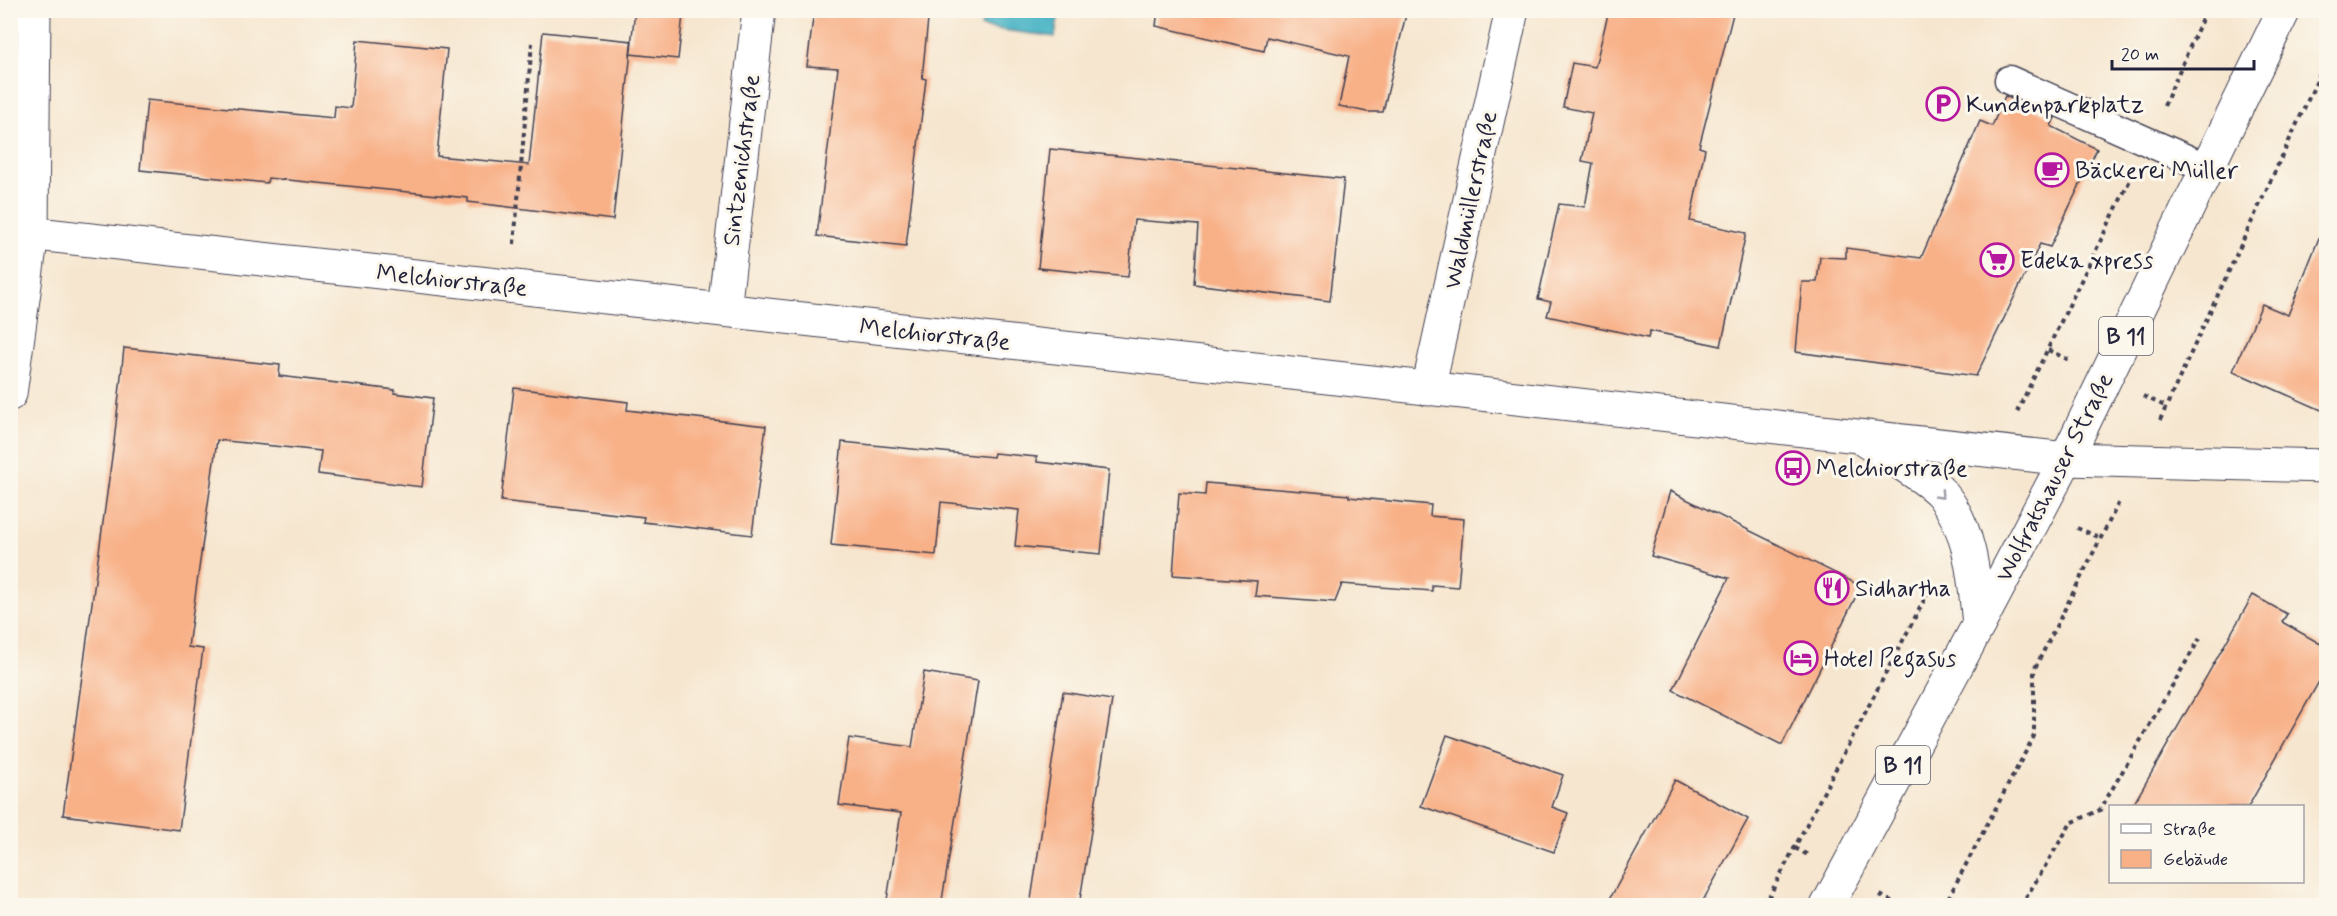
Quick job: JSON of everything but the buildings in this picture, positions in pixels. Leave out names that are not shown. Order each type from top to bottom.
[{"type":"street","points":[[10,394],[34,10]]},
{"type":"street","name":"Sintzenichstraße","points":[[724,310],[759,10]]},
{"type":"street","name":"Waldmüllerstraße","points":[[1428,388],[1512,10]]},
{"type":"street","name":"Wolfratshauser Straße","points":[[1827,906],[2066,459],[2284,10]]},
{"type":"street","name":"Melchiorstraße","points":[[21,232],[2066,459],[2326,466]]},
{"type":"street","name":"Melchiorstraße","points":[[1859,437],[1941,493],[1961,523],[1973,567],[1979,624]]},
{"type":"lane","points":[[2009,80],[2207,168]]},
{"type":"path","points":[[1998,452],[2148,142],[2206,10]]},
{"type":"path","points":[[510,286],[532,43]]},
{"type":"path","points":[[2167,407],[2326,61]]},
{"type":"path","points":[[1944,906],[2034,736],[2034,670],[2139,462]]},
{"type":"path","points":[[1764,906],[1933,583]]},
{"type":"path","points":[[2021,906],[2071,823],[2100,810],[2200,638]]},
{"type":"water","points":[[984,11],[1059,12],[1055,37],[981,27]]},
{"type":"place","name":"Kundenparkplatz","points":[[1943,104]]},
{"type":"place","name":"Bäckerei Müller","points":[[2052,170]]},
{"type":"place","name":"Edeka xpress","points":[[1997,260]]},
{"type":"place","name":"Melchiorstraße","points":[[1793,468]]},
{"type":"place","name":"Sidhartha","points":[[1832,588]]},
{"type":"place","name":"Hotel Pegasus","points":[[1801,658]]}]
